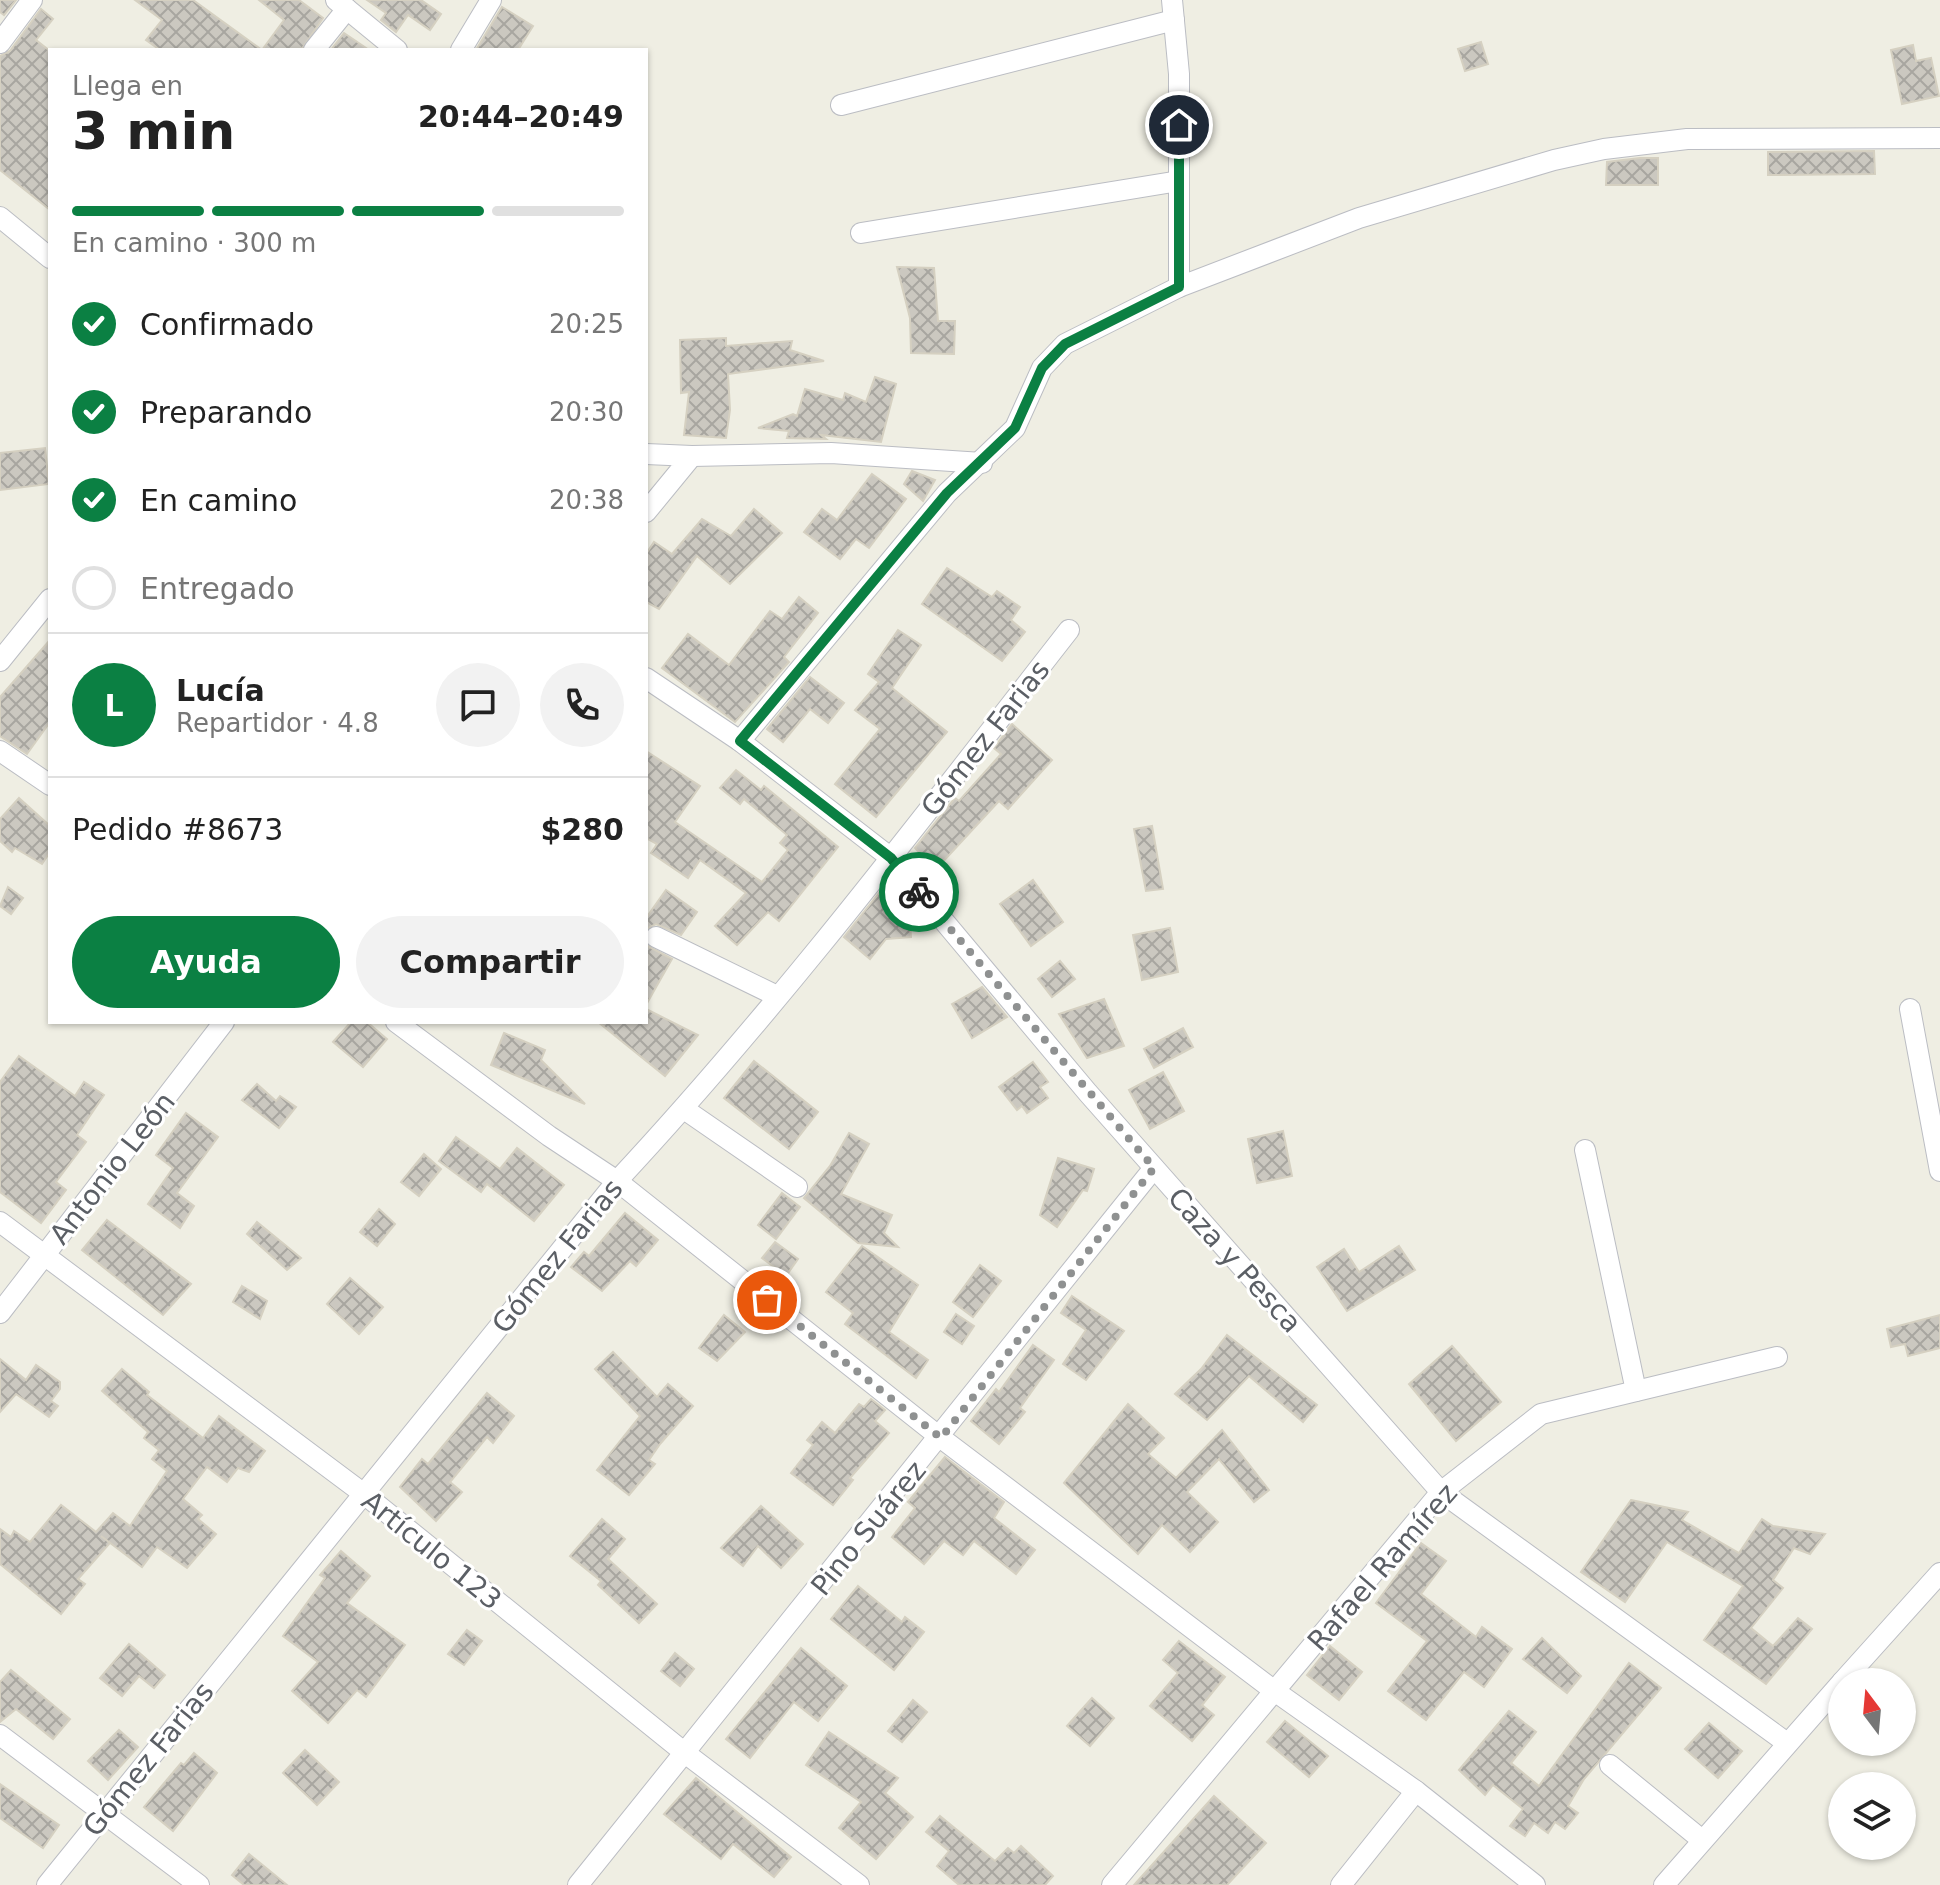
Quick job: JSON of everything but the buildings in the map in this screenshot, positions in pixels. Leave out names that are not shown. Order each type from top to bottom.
[{"type":"street","points":[[0,43],[32,0]]},
{"type":"street","points":[[462,48],[491,0]]},
{"type":"street","points":[[315,48],[342,4],[395,48]]},
{"type":"street","points":[[841,105],[1173,10],[1179,74],[1179,287]]},
{"type":"street","points":[[740,741],[947,493],[982,463],[1015,428],[1042,368],[1065,344],[1179,287],[1359,218],[1604,149],[1687,139],[1940,138]]},
{"type":"street","points":[[861,233],[1179,181]]},
{"type":"street","points":[[0,217],[48,256]]},
{"type":"street","points":[[648,454],[831,453],[982,463]]},
{"type":"street","points":[[648,510],[692,456]]},
{"type":"street","points":[[0,661],[48,601]]},
{"type":"street","name":"Gómez Farias","points":[[47,1885],[617,1181],[684,1109],[891,858],[1069,630]]},
{"type":"street","name":"Caza y Pesca","points":[[648,679],[740,741],[891,858],[1154,1168],[1441,1492],[1787,1743]]},
{"type":"street","points":[[0,751],[48,779]]},
{"type":"street","points":[[656,937],[777,996]]},
{"type":"street","points":[[1910,1009],[1940,1171]]},
{"type":"street","name":"Antonio León","points":[[0,1313],[222,1024]]},
{"type":"street","points":[[399,1024],[549,1136],[617,1181],[941,1438],[1276,1692],[1416,1791],[1535,1885]]},
{"type":"street","points":[[684,1109],[797,1187]]},
{"type":"street","points":[[1585,1150],[1636,1391]]},
{"type":"street","name":"Pino Suárez","points":[[578,1885],[941,1438],[1154,1168]]},
{"type":"street","name":"Artículo 123","points":[[0,1222],[364,1494],[685,1753],[859,1885]]},
{"type":"street","name":"Rafael Ramírez","points":[[1112,1885],[1441,1492],[1541,1414],[1777,1357]]},
{"type":"street","points":[[1855,1668],[1940,1573]]},
{"type":"street","points":[[1664,1885],[1828,1698]]},
{"type":"street","points":[[0,1735],[199,1885]]},
{"type":"street","points":[[1610,1765],[1702,1840]]},
{"type":"street","points":[[1341,1885],[1416,1791]]},
{"type":"way so far","points":[[767,1300],[941,1438],[1154,1168],[919,892]]},
{"type":"route","points":[[919,892],[891,858],[740,741],[947,493],[982,463],[1015,428],[1042,368],[1065,344],[1179,287],[1179,125]]}]
